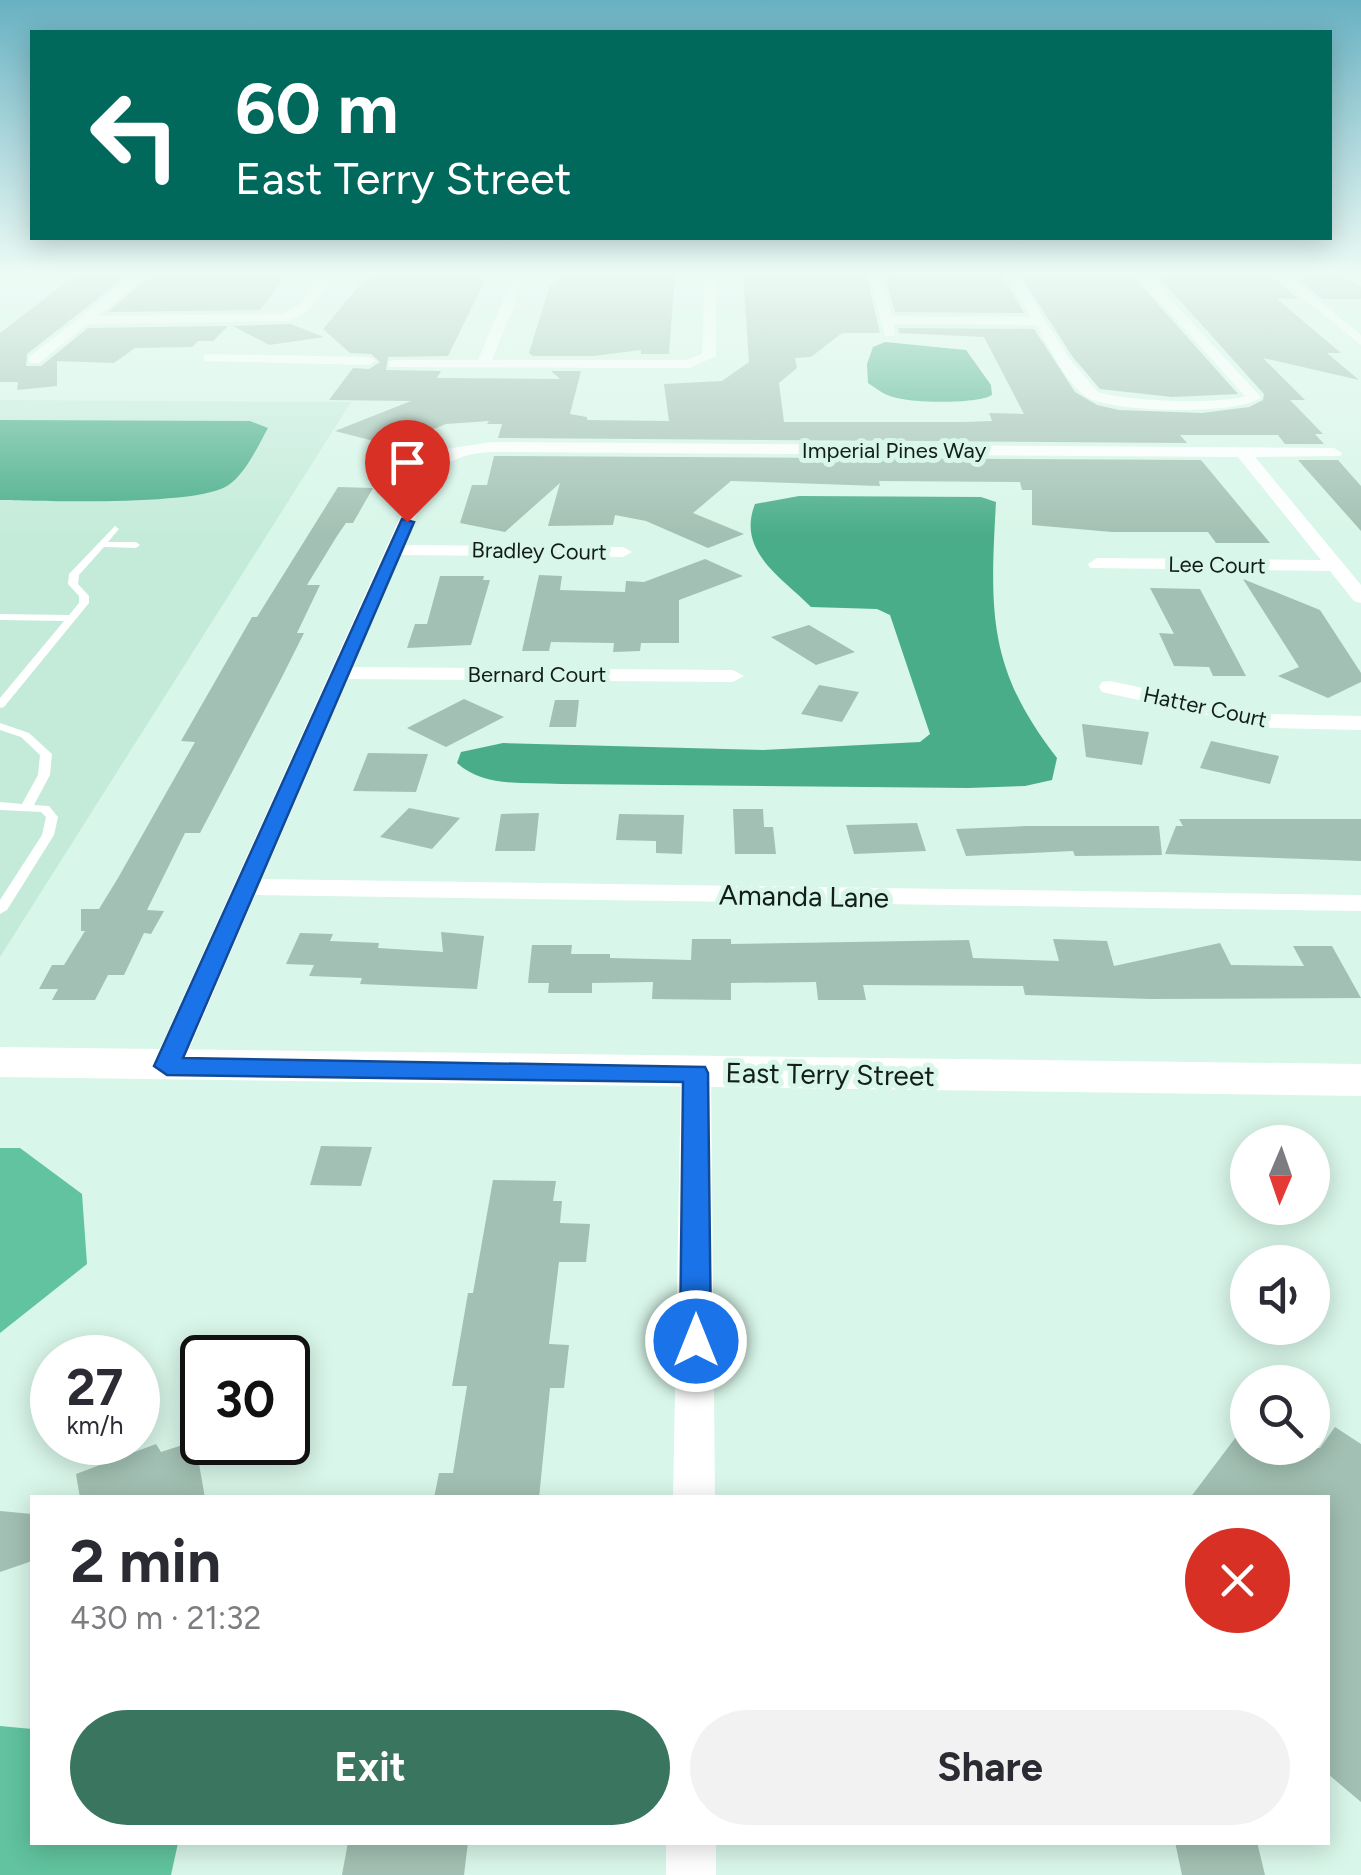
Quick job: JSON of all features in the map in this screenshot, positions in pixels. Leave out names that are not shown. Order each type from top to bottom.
[{"type":"street","points":[[388,362],[672,366],[699,362]]},
{"type":"street","points":[[1066,362],[1078,380],[1098,397],[1125,402],[1248,402],[1254,397],[1221,362]]},
{"type":"street","name":"Imperial Pines Way","points":[[394,550],[431,466],[453,452],[492,447],[1334,453]]},
{"type":"street","points":[[1243,453],[1361,597]]},
{"type":"street","points":[[167,1066],[394,550]]},
{"type":"street","name":"Bradley Court","points":[[394,550],[624,552]]},
{"type":"street","name":"Lee Court","points":[[1098,564],[1336,566]]},
{"type":"street","name":"Bernard Court","points":[[340,673],[733,676]]},
{"type":"street","name":"Hatter Court","points":[[1110,686],[1265,722],[1361,724]]},
{"type":"street","name":"Amanda Lane","points":[[246,888],[1361,903]]},
{"type":"street","name":"East Terry Street","points":[[0,1062],[1361,1080]]},
{"type":"street","points":[[694,1495],[696,1073]]},
{"type":"street","points":[[690,1875],[691,1845]]},
{"type":"lane","points":[[0,705],[84,604],[84,596],[72,580],[115,529]]},
{"type":"lane","points":[[101,544],[136,545]]},
{"type":"lane","points":[[0,617],[73,618]]},
{"type":"lane","points":[[0,726],[25,734],[46,754],[44,775],[27,806]]},
{"type":"lane","points":[[0,806],[46,809],[52,818],[48,835],[0,910]]},
{"type":"shaded area","points":[[974,362],[991,385],[992,395],[946,402],[893,397],[868,383],[867,364]]},
{"type":"shaded area","points":[[0,400],[351,402],[0,957]]},
{"type":"shaded area","points":[[0,420],[250,421],[268,428],[240,475],[227,486],[210,492],[118,501],[0,500]]},
{"type":"shaded area","points":[[799,496],[981,497],[996,502],[993,575],[998,637],[1017,695],[1057,758],[1052,780],[1025,786],[968,788],[520,783],[480,777],[457,763],[461,752],[503,743],[763,750],[920,742],[930,734],[890,615],[877,609],[811,607],[765,563],[757,550],[751,521],[755,504]]},
{"type":"shaded area","points":[[0,1148],[20,1148],[82,1194],[87,1264],[0,1333]]},
{"type":"shaded area","points":[[0,1726],[30,1729],[30,1845],[178,1845],[171,1875],[0,1875]]},
{"type":"building","points":[[0,362],[41,366],[57,362],[57,386],[17,390],[18,382],[0,382]]},
{"type":"building","points":[[387,362],[386,370],[441,371],[437,378],[560,379],[551,371],[581,371],[570,414],[587,420],[669,421],[664,384],[722,381],[749,362],[796,362],[797,368],[779,383],[784,422],[962,422],[992,421],[989,413],[1024,414],[997,362],[1055,362],[1075,392],[1097,405],[1119,410],[1202,413],[1249,407],[1263,400],[1264,394],[1235,362],[1266,362],[1305,400],[1290,400],[1323,434],[1315,434],[1324,444],[1285,444],[1278,435],[1180,435],[1187,443],[498,438],[502,424],[487,424],[489,421],[446,424],[393,446],[335,431],[411,401],[329,400],[353,368],[369,369]]},
{"type":"building","points":[[1077,362],[1209,362],[1238,394],[1172,397],[1100,389]]},
{"type":"building","points":[[1278,362],[1337,362],[1359,380]]},
{"type":"building","points":[[494,456],[1201,460],[1270,543],[1216,543],[1208,532],[1112,532],[1032,525],[1032,490],[1022,490],[1020,482],[879,481],[880,486],[731,481],[693,513],[744,534],[708,548],[646,521],[615,515],[613,525],[548,526],[560,483],[505,532],[460,523],[472,485],[487,485]]},
{"type":"building","points":[[1298,460],[1338,460],[1361,486],[1361,531]]},
{"type":"building","points":[[338,487],[373,488],[353,523],[346,523],[307,585],[320,585],[297,633],[304,633],[200,833],[185,833],[147,910],[164,911],[151,934],[144,933],[124,975],[108,975],[95,1000],[52,1000],[58,989],[39,989],[52,965],[64,965],[85,931],[81,931],[81,909],[99,909],[118,878],[195,742],[181,741],[252,617],[257,617]]},
{"type":"building","points":[[705,559],[743,576],[679,600],[679,643],[641,643],[640,651],[613,652],[614,643],[551,642],[549,651],[522,651],[539,575],[562,576],[560,590],[625,592],[626,581],[644,582]]},
{"type":"building","points":[[440,576],[484,576],[483,580],[490,580],[471,645],[407,648],[415,624],[427,624]]},
{"type":"building","points":[[1243,579],[1320,610],[1361,673],[1361,682],[1328,698],[1278,676],[1299,667]]},
{"type":"building","points":[[1150,588],[1200,589],[1246,676],[1213,676],[1209,667],[1174,666],[1159,633],[1174,634]]},
{"type":"building","points":[[809,625],[855,652],[816,665],[771,637]]},
{"type":"building","points":[[819,685],[859,692],[842,722],[801,714]]},
{"type":"building","points":[[464,699],[504,717],[446,747],[407,728]]},
{"type":"building","points":[[555,700],[579,700],[576,727],[549,727]]},
{"type":"building","points":[[1082,724],[1149,732],[1142,765],[1086,757]]},
{"type":"building","points":[[1211,741],[1279,756],[1270,784],[1200,768]]},
{"type":"building","points":[[368,753],[428,754],[416,792],[353,791]]},
{"type":"building","points":[[409,808],[460,818],[432,849],[380,837]]},
{"type":"building","points":[[733,809],[763,809],[764,827],[773,827],[776,854],[735,854]]},
{"type":"building","points":[[539,813],[535,851],[495,851],[501,814]]},
{"type":"building","points":[[619,814],[684,815],[682,854],[656,853],[656,841],[616,840]]},
{"type":"building","points":[[1179,819],[1361,819],[1361,861],[1165,854],[1176,826],[1183,826]]},
{"type":"building","points":[[917,823],[926,851],[854,854],[846,825]]},
{"type":"building","points":[[1159,826],[1162,855],[1075,856],[1073,851],[966,856],[956,829]]},
{"type":"building","points":[[441,932],[484,936],[477,989],[360,984],[362,978],[309,976],[314,965],[286,964],[300,933],[333,934],[330,941],[379,943],[378,948],[443,952]]},
{"type":"building","points":[[692,939],[731,939],[731,944],[969,940],[973,958],[1059,961],[1053,939],[1107,941],[1114,966],[1220,943],[1231,965],[1304,966],[1293,946],[1332,946],[1361,998],[1150,999],[1025,995],[1023,986],[863,985],[866,1000],[818,1000],[816,982],[731,983],[731,1000],[652,999],[653,982],[592,983],[592,993],[548,993],[549,983],[528,983],[532,945],[572,945],[571,954],[610,954],[610,958],[691,960]]},
{"type":"building","points":[[321,1146],[372,1147],[361,1186],[310,1185]]},
{"type":"building","points":[[493,1180],[556,1181],[553,1201],[562,1201],[560,1223],[590,1224],[586,1262],[559,1262],[549,1344],[569,1345],[564,1388],[550,1388],[539,1495],[435,1495],[439,1473],[453,1473],[467,1386],[452,1386],[468,1293],[473,1293]]},
{"type":"building","points":[[1335,1427],[1361,1444],[1361,1802],[1330,1776],[1330,1495],[1192,1495],[1230,1445],[1230,1465],[1330,1465],[1330,1434]]},
{"type":"building","points":[[180,1446],[180,1465],[199,1465],[204,1495],[80,1495],[76,1474],[100,1465],[160,1465],[160,1450]]},
{"type":"building","points":[[0,1511],[30,1514],[30,1562],[0,1572]]},
{"type":"building","points":[[347,1845],[468,1845],[464,1875],[342,1875]]},
{"type":"building","points":[[1176,1845],[1258,1845],[1265,1875],[1182,1875]]},
{"type":"route","points":[[407,522],[167,1066],[696,1073],[696,1341]]}]
